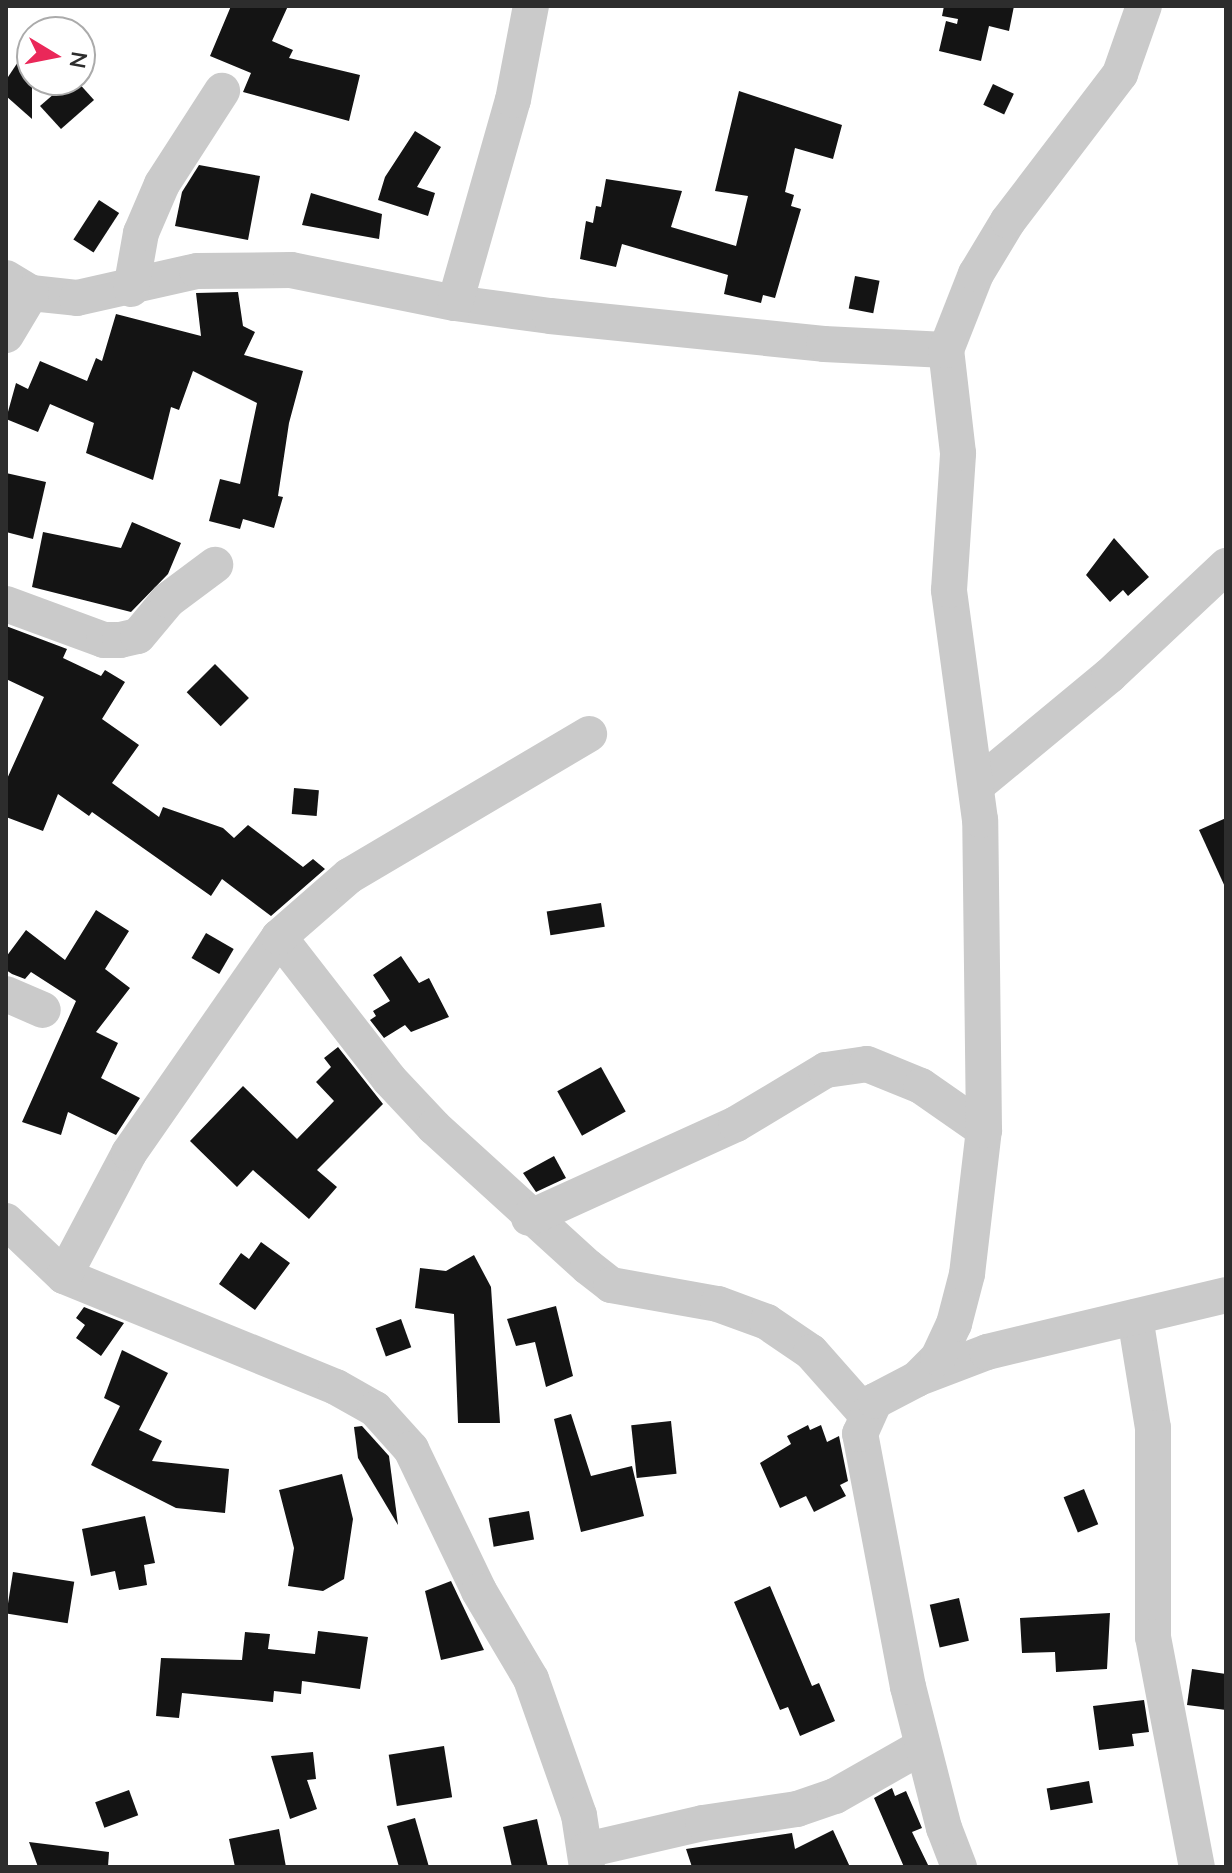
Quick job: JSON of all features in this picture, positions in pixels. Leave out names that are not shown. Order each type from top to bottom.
[{"type":"street","points":[[455,303],[513,100],[531,6]]},
{"type":"street","points":[[917,1379],[938,1358],[954,1324],[967,1274],[984,1130],[976,786],[949,590],[958,453],[946,350],[976,274],[1008,221],[1120,74],[1144,6]]},
{"type":"street","points":[[131,289],[141,233],[162,184],[222,91]]},
{"type":"street","points":[[6,335],[19,286],[77,298],[131,289],[197,271],[291,270],[455,303],[824,344],[946,350]]},
{"type":"street","points":[[6,604],[104,640],[120,640],[138,636],[168,600],[215,565]]},
{"type":"street","points":[[976,786],[1109,676],[1226,566]]},
{"type":"street","points":[[64,1276],[129,1153],[279,937],[349,876],[589,734]]},
{"type":"street","points":[[279,937],[389,1079],[529,1218],[611,1285],[718,1304],[767,1322],[811,1352],[865,1413]]},
{"type":"street","points":[[6,994],[43,1010]]},
{"type":"street","points":[[529,1218],[736,1124],[826,1070],[867,1064],[921,1086],[984,1130]]},
{"type":"street","points":[[6,1221],[64,1276],[336,1387],[384,1419],[427,1477],[479,1591],[531,1679],[586,1859],[703,1823],[797,1809],[835,1796],[923,1746]]},
{"type":"street","points":[[959,1867],[923,1746],[864,1457],[860,1434],[865,1413],[875,1401],[917,1379],[987,1352],[1226,1295]]},
{"type":"street","points":[[1135,1317],[1153,1428],[1153,1637],[1197,1867]]},
{"type":"building","points":[[231,6],[288,6],[272,41],[293,50],[289,58],[360,75],[349,121],[243,92],[251,73],[210,56]]},
{"type":"building","points":[[944,6],[1014,6],[1009,31],[989,26],[981,61],[939,51],[946,21],[957,24],[958,19],[942,16]]},
{"type":"building","points":[[16,65],[16,96],[32,96],[32,119],[6,96],[6,80]]},
{"type":"building","points":[[993,84],[1014,94],[1004,115],[983,105]]},
{"type":"building","points":[[739,91],[842,125],[833,159],[795,148],[785,192],[794,195],[791,206],[801,209],[775,298],[763,295],[761,303],[724,294],[728,275],[622,244],[616,267],[580,259],[586,221],[593,223],[596,206],[601,207],[606,179],[682,191],[671,227],[736,246],[748,196],[715,191]]},
{"type":"building","points":[[52,96],[90,96],[94,100],[61,129],[40,106]]},
{"type":"building","points":[[415,131],[441,147],[417,187],[435,193],[428,216],[378,200],[385,177]]},
{"type":"building","points":[[199,165],[260,176],[248,240],[175,226],[182,192]]},
{"type":"building","points":[[311,193],[382,214],[379,239],[302,225]]},
{"type":"building","points":[[99,200],[119,213],[94,252],[73,239]]},
{"type":"building","points":[[855,276],[880,281],[873,313],[849,308]]},
{"type":"building","points":[[238,292],[243,326],[255,332],[244,355],[303,371],[289,423],[278,496],[283,497],[274,528],[243,519],[240,529],[209,521],[220,479],[240,484],[257,403],[193,371],[179,410],[171,407],[153,480],[86,453],[94,423],[50,404],[38,432],[6,419],[16,383],[28,389],[40,361],[87,381],[96,358],[102,361],[116,314],[201,336],[196,293]]},
{"type":"building","points":[[6,473],[46,482],[33,539],[6,532]]},
{"type":"building","points":[[132,522],[181,543],[168,574],[131,612],[32,587],[43,532],[121,548]]},
{"type":"building","points":[[1114,538],[1149,577],[1128,596],[1123,590],[1110,602],[1086,575]]},
{"type":"building","points":[[6,626],[67,649],[63,658],[101,676],[105,670],[125,682],[102,719],[139,745],[112,783],[159,817],[163,807],[223,828],[234,838],[248,825],[303,867],[313,859],[325,869],[271,916],[222,879],[211,896],[92,812],[89,816],[58,794],[43,831],[6,817],[6,781],[44,697],[6,679]]},
{"type":"building","points":[[215,664],[249,698],[221,726],[187,692]]},
{"type":"building","points":[[294,788],[319,790],[317,816],[292,814]]},
{"type":"building","points":[[1226,818],[1226,889],[1199,830]]},
{"type":"building","points":[[601,903],[605,927],[550,935],[547,912]]},
{"type":"building","points":[[96,910],[129,931],[105,969],[130,988],[96,1032],[118,1043],[101,1078],[140,1098],[116,1135],[68,1112],[61,1135],[22,1122],[76,1001],[31,972],[25,979],[12,974],[6,970],[6,957],[26,930],[65,960]]},
{"type":"building","points":[[206,933],[234,949],[219,974],[192,958]]},
{"type":"building","points":[[401,956],[419,983],[429,978],[449,1017],[411,1032],[405,1025],[384,1038],[370,1020],[376,1016],[373,1011],[390,1001],[373,975]]},
{"type":"building","points":[[338,1047],[383,1104],[317,1170],[337,1187],[309,1219],[253,1170],[237,1187],[190,1141],[243,1086],[297,1139],[334,1101],[316,1082],[331,1067],[324,1058]]},
{"type":"building","points":[[601,1067],[626,1112],[582,1136],[557,1091]]},
{"type":"building","points":[[554,1156],[566,1178],[536,1192],[523,1173]]},
{"type":"building","points":[[261,1242],[290,1263],[255,1310],[219,1284],[241,1253],[249,1259]]},
{"type":"building","points":[[474,1255],[491,1287],[500,1423],[458,1423],[454,1314],[415,1308],[420,1268],[446,1271]]},
{"type":"building","points":[[556,1306],[573,1376],[546,1387],[535,1342],[516,1346],[507,1319]]},
{"type":"building","points":[[84,1307],[124,1323],[101,1356],[76,1338],[85,1325],[76,1318]]},
{"type":"building","points":[[401,1319],[411,1347],[386,1356],[376,1328]]},
{"type":"building","points":[[122,1350],[168,1373],[139,1430],[162,1441],[152,1461],[229,1469],[225,1513],[176,1508],[91,1465],[120,1406],[104,1398]]},
{"type":"building","points":[[571,1414],[591,1476],[632,1466],[644,1516],[581,1532],[554,1419]]},
{"type":"building","points":[[671,1421],[677,1474],[637,1478],[631,1425]]},
{"type":"building","points":[[808,1425],[810,1430],[821,1425],[827,1442],[839,1436],[848,1481],[840,1485],[846,1496],[814,1512],[806,1496],[780,1508],[760,1463],[791,1444],[787,1436]]},
{"type":"building","points":[[362,1426],[389,1456],[398,1525],[358,1458],[354,1427]]},
{"type":"building","points":[[342,1474],[353,1519],[344,1579],[323,1591],[288,1586],[294,1548],[279,1490]]},
{"type":"building","points":[[1084,1489],[1098,1524],[1078,1532],[1064,1497]]},
{"type":"building","points":[[529,1511],[534,1540],[494,1547],[489,1518]]},
{"type":"building","points":[[145,1516],[155,1563],[144,1565],[147,1585],[119,1590],[115,1571],[91,1576],[82,1529]]},
{"type":"building","points":[[13,1572],[74,1582],[68,1623],[6,1613]]},
{"type":"building","points":[[451,1581],[484,1650],[441,1660],[425,1591]]},
{"type":"building","points":[[770,1586],[812,1686],[819,1683],[835,1721],[800,1736],[788,1707],[780,1710],[734,1602]]},
{"type":"building","points":[[959,1598],[969,1641],[940,1648],[930,1605]]},
{"type":"building","points":[[1110,1613],[1107,1669],[1056,1672],[1055,1652],[1022,1653],[1020,1618]]},
{"type":"building","points":[[318,1631],[368,1637],[360,1689],[302,1681],[301,1694],[274,1691],[273,1702],[182,1693],[179,1718],[156,1716],[161,1658],[242,1660],[245,1632],[270,1634],[268,1649],[315,1654]]},
{"type":"building","points":[[1192,1669],[1226,1674],[1226,1710],[1187,1705]]},
{"type":"building","points":[[1144,1700],[1149,1732],[1132,1734],[1134,1746],[1099,1750],[1093,1706]]},
{"type":"building","points":[[444,1746],[452,1797],[397,1806],[389,1755]]},
{"type":"building","points":[[313,1752],[316,1779],[307,1780],[317,1809],[290,1819],[271,1756]]},
{"type":"building","points":[[1089,1781],[1093,1803],[1050,1810],[1047,1788]]},
{"type":"building","points":[[892,1788],[895,1796],[906,1791],[922,1828],[912,1832],[929,1867],[904,1867],[874,1798]]},
{"type":"building","points":[[129,1790],[138,1815],[104,1828],[95,1802]]},
{"type":"building","points":[[415,1818],[429,1867],[399,1867],[387,1826]]},
{"type":"building","points":[[537,1819],[548,1867],[512,1867],[503,1827]]},
{"type":"building","points":[[279,1829],[286,1867],[235,1867],[229,1839]]},
{"type":"building","points":[[833,1830],[850,1867],[692,1867],[686,1849],[792,1833],[795,1849]]},
{"type":"building","points":[[29,1842],[109,1852],[108,1867],[38,1867]]}]
